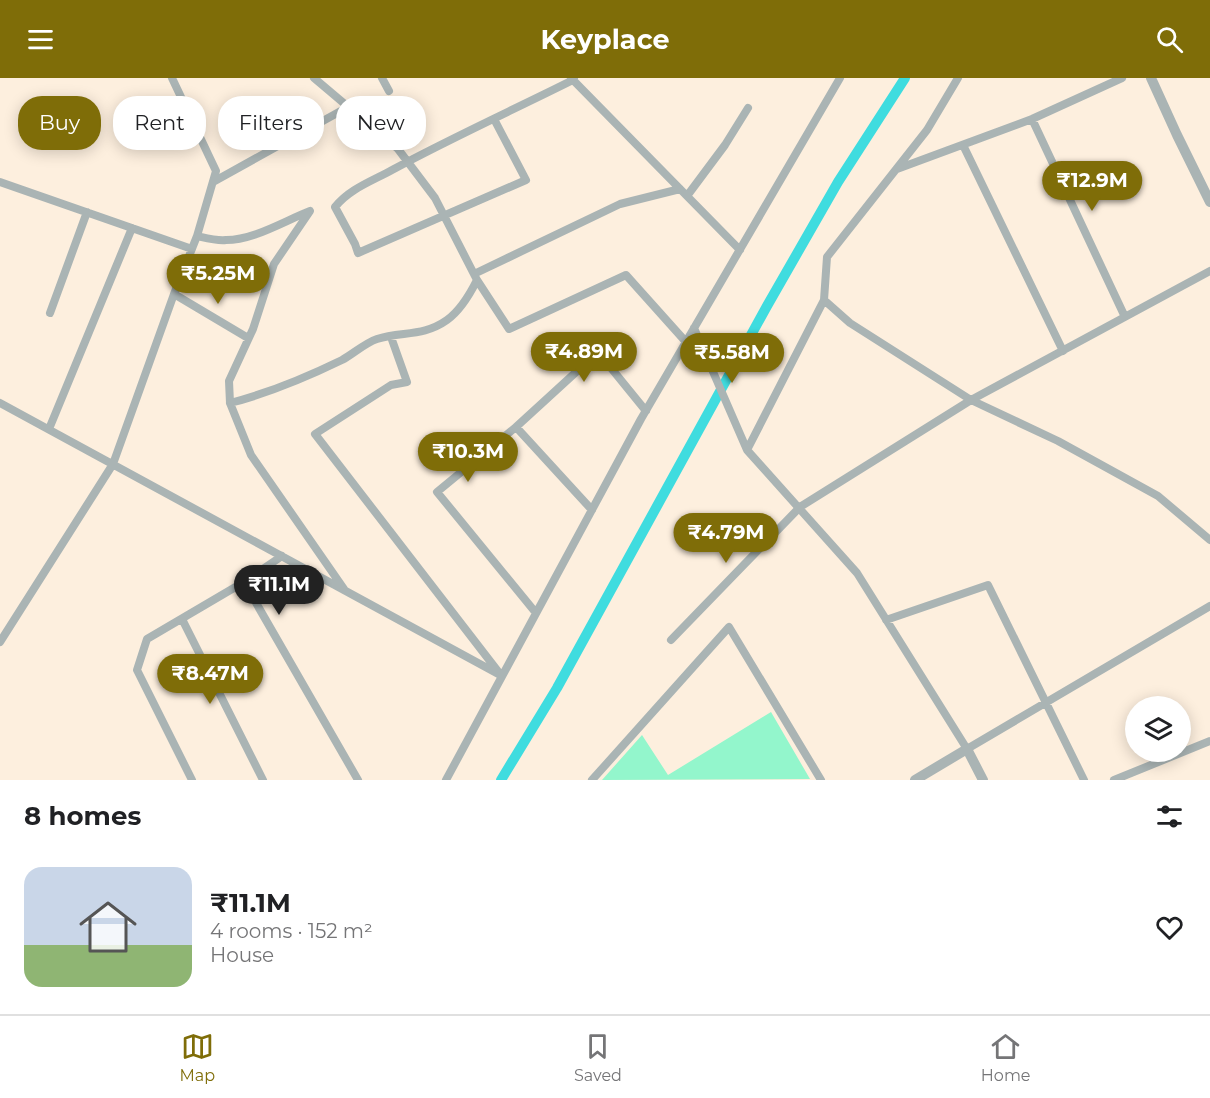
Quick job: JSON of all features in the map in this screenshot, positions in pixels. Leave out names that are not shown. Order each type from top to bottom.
[{"type":"street","points":[[0,642],[113,464],[197,236],[216,171],[172,78]]},
{"type":"street","points":[[314,78],[336,97]]},
{"type":"street","points":[[382,78],[389,91]]},
{"type":"street","points":[[446,780],[646,411],[840,78]]},
{"type":"street","points":[[747,450],[824,300],[828,257],[927,130],[958,78]]},
{"type":"street","points":[[896,170],[1032,119],[1122,78]]},
{"type":"street","points":[[1151,78],[1210,202]]},
{"type":"street","points":[[494,119],[526,180],[358,253],[335,207],[344,196],[408,161],[573,79],[740,250]]},
{"type":"street","points":[[687,196],[725,145],[748,108]]},
{"type":"street","points":[[213,182],[336,114]]},
{"type":"street","points":[[1032,119],[1125,317]]},
{"type":"street","points":[[963,145],[1063,351]]},
{"type":"street","points":[[399,150],[435,198],[475,277],[509,329],[626,275],[686,342]]},
{"type":"street","points":[[0,182],[192,249]]},
{"type":"street","points":[[230,404],[302,379],[351,356],[377,339],[422,333],[448,320],[468,298],[475,277],[620,204],[680,189]]},
{"type":"street","points":[[197,236],[225,241],[257,235],[310,211],[274,264],[248,338],[229,381],[230,404],[251,455],[345,591]]},
{"type":"street","points":[[50,313],[87,212]]},
{"type":"street","points":[[49,429],[132,228]]},
{"type":"street","points":[[671,640],[800,507],[970,400],[1210,271]]},
{"type":"street","points":[[174,294],[248,338]]},
{"type":"street","points":[[824,300],[850,323],[970,400],[1058,441],[1158,496],[1210,540]]},
{"type":"street","points":[[694,328],[747,450],[857,573],[967,749],[982,780]]},
{"type":"street","points":[[391,337],[407,382],[391,385],[315,434],[502,676]]},
{"type":"street","points":[[536,613],[437,492],[516,427],[598,352],[646,411]]},
{"type":"street","points":[[0,403],[502,676]]},
{"type":"street","points":[[516,427],[592,510]]},
{"type":"street","points":[[192,780],[137,670],[147,639],[244,582],[282,556]]},
{"type":"street","points":[[244,582],[358,780]]},
{"type":"street","points":[[886,620],[988,585],[1084,780]]},
{"type":"street","points":[[915,780],[1210,606]]},
{"type":"street","points":[[182,619],[263,780]]},
{"type":"street","points":[[591,780],[729,627],[821,780]]},
{"type":"street","points":[[1114,780],[1210,741]]},
{"type":"green space","points":[[771,712],[810,779],[602,780],[642,735],[668,775]]},
{"type":"waterway","points":[[501,780],[557,688],[767,306],[838,182],[905,78]]}]
